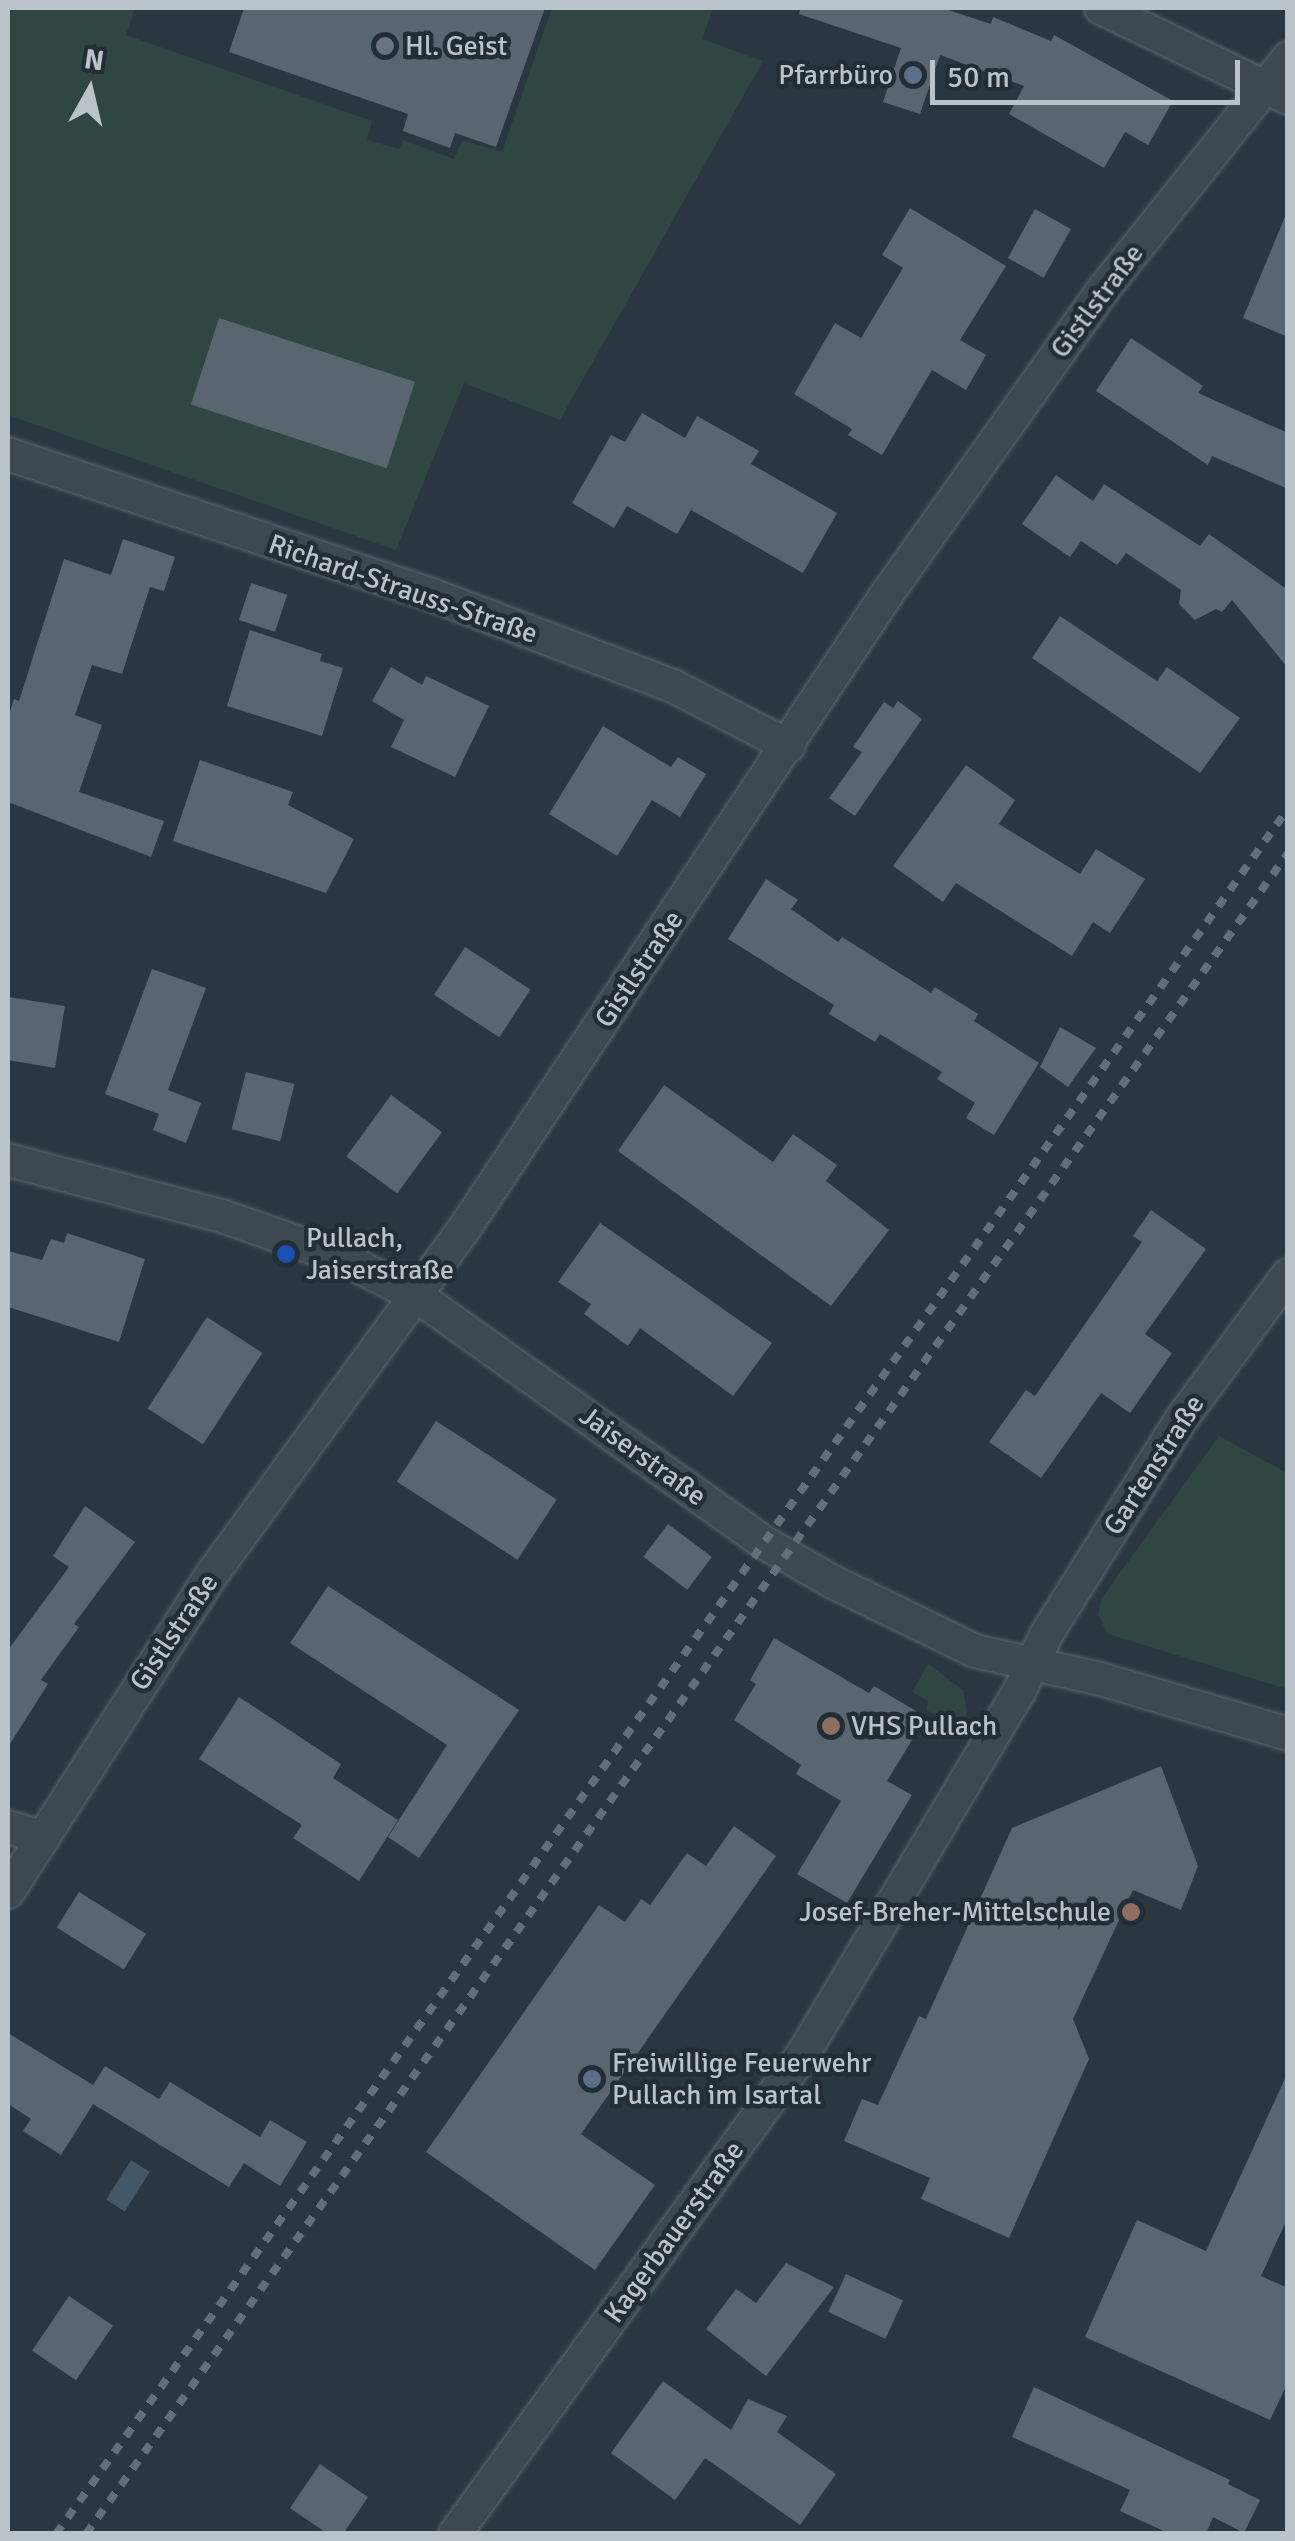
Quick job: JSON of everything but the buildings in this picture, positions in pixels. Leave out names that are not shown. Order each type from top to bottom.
[{"type":"street","points":[[1101,8],[1275,92]]},
{"type":"street","name":"Gistlstraße","points":[[8,1892],[208,1580],[417,1296],[789,746],[887,594],[1087,312],[1275,92],[1288,58]]},
{"type":"street","name":"Richard-Strauss-Straße","points":[[8,454],[507,624],[675,687],[789,746]]},
{"type":"street","name":"Jaiserstraße","points":[[8,1160],[222,1216],[342,1258],[417,1296],[766,1543],[831,1581],[976,1651],[1288,1734]]},
{"type":"street","name":"Gartenstraße","points":[[1033,1664],[1046,1635],[1183,1417],[1288,1275]]},
{"type":"street","name":"Kagerbauerstraße","points":[[455,2534],[803,2054],[1033,1664]]},
{"type":"street","points":[[8,1826],[43,1838]]},
{"type":"green space","points":[[8,8],[135,8],[126,35],[372,121],[367,140],[399,149],[403,140],[454,159],[462,140],[502,152],[552,8],[713,9],[702,39],[763,61],[560,420],[464,383],[396,550],[8,415]]},
{"type":"green space","points":[[1219,1436],[1287,1473],[1287,1689],[1108,1634],[1098,1615],[1101,1599]]},
{"type":"green space","points":[[928,1664],[963,1690],[967,1712],[962,1728],[926,1710],[928,1701],[912,1692]]},
{"type":"water","points":[[131,2160],[150,2172],[125,2212],[106,2200]]},
{"type":"railway","points":[[56,2534],[1288,809]]},
{"type":"railway","points":[[86,2534],[1288,853]]},
{"type":"place","name":"Hl. Geist","points":[[385,46]]},
{"type":"place","name":"Pfarrbüro","points":[[913,75]]},
{"type":"place","name":"Pullach, Jaiserstraße","points":[[286,1254]]},
{"type":"place","name":"VHS Pullach","points":[[831,1726]]},
{"type":"place","name":"Josef-Breher-Mittelschule","points":[[1131,1912]]},
{"type":"place","name":"Freiwillige Feuerwehr Pullach im Isartal","points":[[592,2079]]}]
